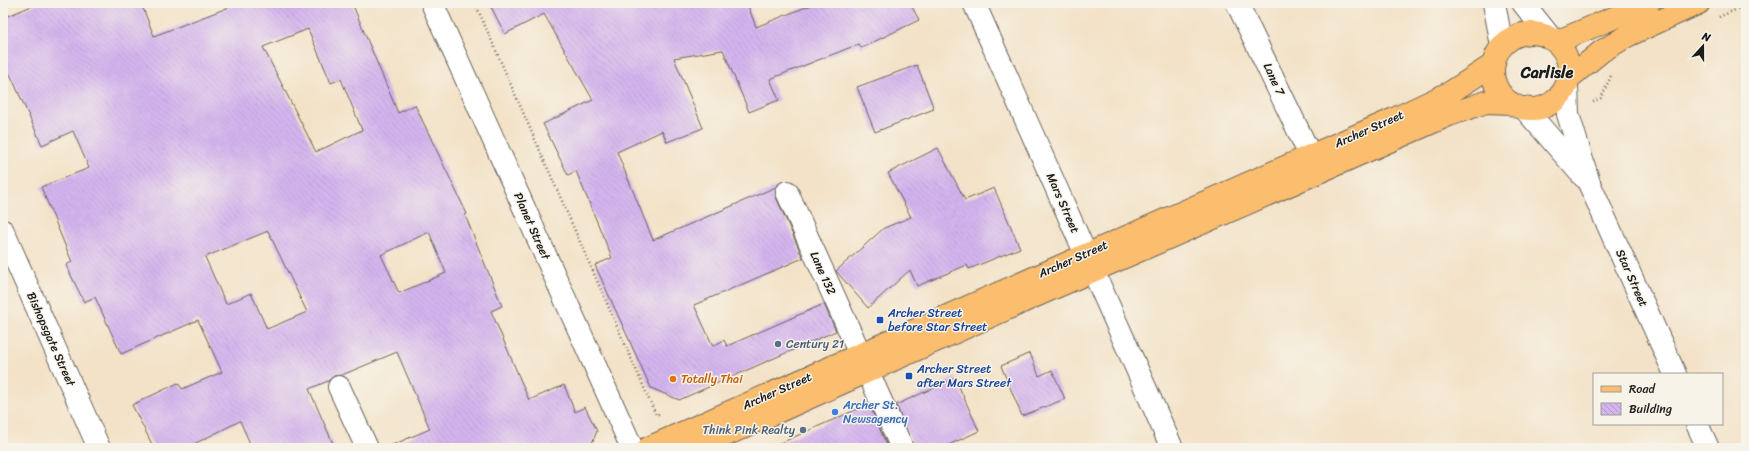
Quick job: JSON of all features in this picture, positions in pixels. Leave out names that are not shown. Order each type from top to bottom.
[{"type":"main road","points":[[1553,40],[1649,3]]},
{"type":"main road","points":[[1568,82],[1569,64],[1565,52],[1553,40],[1537,33],[1524,33],[1512,38],[1498,55],[1494,76],[1496,86],[1503,96],[1518,106],[1537,108],[1549,105],[1559,97],[1568,82],[1602,51],[1629,35],[1699,3]]},
{"type":"main road","name":"Archer Street","points":[[1090,262],[1310,155],[1451,92],[1498,55]]},
{"type":"main road","name":"Archer Street","points":[[648,448],[864,363],[1090,262],[1449,115],[1486,102],[1518,106]]},
{"type":"main road","name":"Archer Street","points":[[697,448],[864,363]]},
{"type":"street","name":"Planet Street","points":[[432,3],[632,448]]},
{"type":"street","name":"Mars Street","points":[[974,3],[1172,448]]},
{"type":"street","name":"Lane 7","points":[[1238,3],[1310,155]]},
{"type":"street","points":[[1494,3],[1498,55]]},
{"type":"street","points":[[1523,3],[1553,40]]},
{"type":"street","name":"Star Street","points":[[1568,82],[1568,114],[1589,183],[1675,373]]},
{"type":"street","name":"Star Street","points":[[1518,106],[1542,127],[1589,183]]},
{"type":"street","name":"Lane 132","points":[[787,192],[902,448]]},
{"type":"street","name":"Bishopsgate Street","points":[[3,231],[99,448]]},
{"type":"street","points":[[339,387],[366,448]]},
{"type":"street","points":[[1697,425],[1708,448]]},
{"type":"path","points":[[475,3],[656,415],[668,412]]},
{"type":"path","points":[[1590,103],[1601,98],[1613,73]]},
{"type":"building","points":[[39,3],[141,3],[154,36],[240,3],[352,3],[398,113],[415,105],[467,214],[465,215],[502,306],[491,311],[529,400],[564,385],[575,412],[585,407],[597,431],[590,448],[385,448],[430,429],[397,352],[342,375],[334,376],[328,381],[309,389],[335,448],[252,448],[240,421],[186,448],[154,448],[132,405],[178,383],[182,389],[222,372],[198,320],[121,354],[95,297],[84,302],[66,265],[72,262],[41,187],[89,168],[73,131],[42,145],[10,74],[3,76],[3,18]],"holes":[[[308,29],[331,83],[341,79],[362,130],[316,152],[263,47]],[[268,231],[307,312],[267,329],[251,293],[226,304],[205,257]],[[429,232],[446,273],[399,293],[381,255]]]},
{"type":"building","points":[[489,3],[747,3],[756,27],[816,3],[910,3],[919,20],[861,48],[859,44],[770,79],[779,100],[749,112],[723,50],[674,58],[703,128],[667,142],[662,131],[617,152],[653,240],[776,187],[776,197],[803,258],[694,305],[713,346],[724,340],[727,346],[824,304],[836,331],[679,400],[651,388],[595,265],[612,258],[576,171],[568,175],[543,124],[593,100],[544,14],[505,34]]},
{"type":"building","points":[[917,65],[934,109],[875,132],[857,87]]},
{"type":"building","points":[[938,148],[965,200],[994,188],[1020,248],[969,269],[967,265],[917,286],[910,270],[868,308],[836,271],[884,228],[911,217],[888,173]]},
{"type":"building","points":[[1030,353],[1039,376],[1052,370],[1065,399],[1022,416],[1001,366]]},
{"type":"building","points":[[955,378],[979,431],[942,448],[914,448],[896,405]]},
{"type":"building","points":[[869,404],[888,448],[769,448]]},
{"type":"place","name":"Archer Street before Star Street","points":[[880,320]]},
{"type":"place","name":"Century 21","points":[[778,344]]},
{"type":"place","name":"Archer Street after Mars Street","points":[[909,376]]},
{"type":"place","name":"Totally Thai","points":[[673,379]]},
{"type":"place","name":"Archer St. Newsagency","points":[[835,412]]},
{"type":"place","name":"Think Pink Realty","points":[[803,430]]},
{"type":"district","name":"Carlisle","points":[[1547,72]]}]
